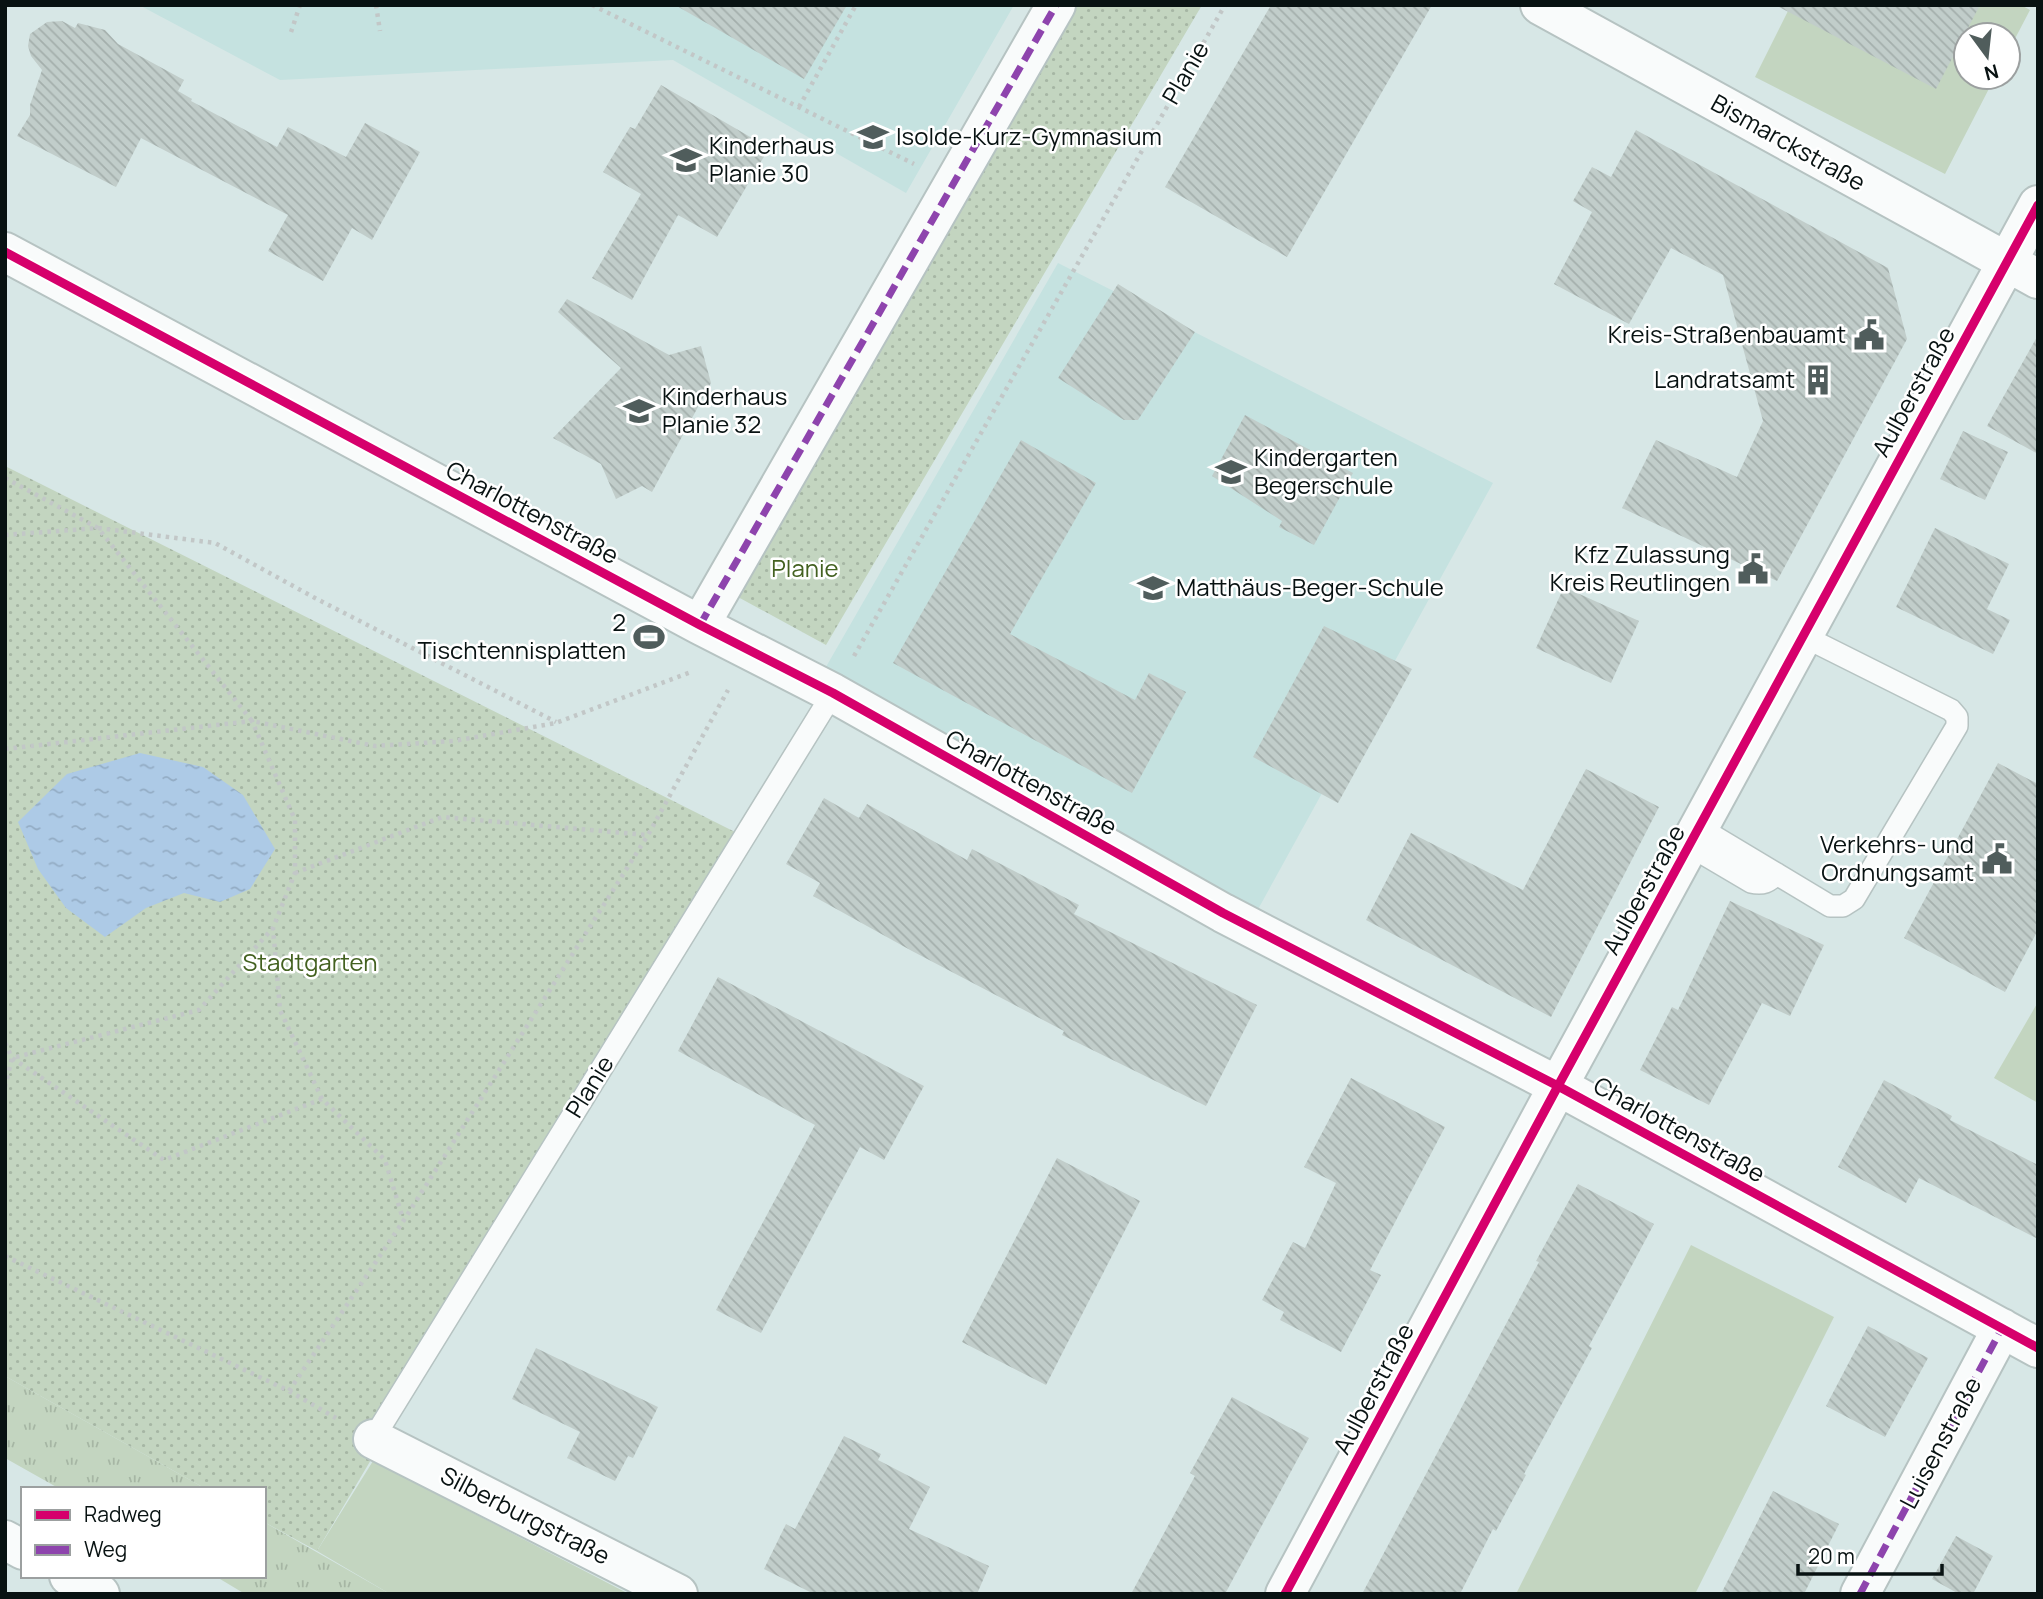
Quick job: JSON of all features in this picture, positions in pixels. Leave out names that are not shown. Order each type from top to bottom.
[{"type":"street","points":[[700,625],[1056,5]]},
{"type":"street","name":"Bismarckstraße","points":[[1540,5],[2022,271]]},
{"type":"street","name":"Aulberstraße","points":[[1285,1594],[1803,636],[2022,271],[2038,205]]},
{"type":"street","name":"Charlottenstraße","points":[[5,252],[700,625],[833,693],[1223,913],[1558,1086],[2038,1348]]},
{"type":"street","name":"Luisenstraße","points":[[1860,1594],[2002,1328]]},
{"type":"street","name":"Silberburgstraße","points":[[373,1439],[678,1594]]},
{"type":"street","points":[[5,1540],[21,1549]]},
{"type":"street","points":[[72,1578],[100,1594]]},
{"type":"lane","points":[[1695,837],[1777,874],[1830,906],[1843,906],[1854,899],[1957,726],[1957,717],[1951,710],[1803,636]]},
{"type":"lane","name":"Planie","points":[[373,1439],[833,693]]},
{"type":"path","points":[[291,32],[300,5]]},
{"type":"path","points":[[376,5],[380,31]]},
{"type":"path","points":[[592,5],[953,184]]},
{"type":"path","points":[[799,107],[856,5]]},
{"type":"path","points":[[5,478],[98,528],[252,721],[295,820],[295,873],[273,928],[199,1010],[12,1058]]},
{"type":"path","points":[[5,535],[98,528],[215,543],[314,598],[556,723]]},
{"type":"path","points":[[5,749],[252,721],[374,746],[453,741],[556,723],[751,649]]},
{"type":"path","points":[[289,1391],[404,1220],[648,835],[751,649]]},
{"type":"path","points":[[295,873],[442,817],[648,835]]},
{"type":"path","points":[[273,928],[280,1010],[322,1099],[385,1160],[404,1220]]},
{"type":"path","points":[[5,1043],[12,1058],[5,1087]]},
{"type":"path","points":[[5,1056],[12,1058],[163,1160],[322,1099]]},
{"type":"path","points":[[5,1256],[289,1391],[373,1439]]},
{"type":"shaded area","name":"Isolde-Kurz-Gymnasium","points":[[139,5],[1014,5],[906,193],[673,60],[280,80]]},
{"type":"shaded area","name":"Matthäus-Beger-Schule","points":[[1058,263],[1493,483],[1251,922],[811,693]]},
{"type":"green space","name":"Planie","points":[[1078,5],[1202,5],[826,645],[727,591]]},
{"type":"green space","points":[[1791,5],[2021,5],[2030,10],[2022,25],[2022,21],[1952,21],[1952,91],[1988,91],[1945,174],[1755,77]]},
{"type":"green space","name":"Stadtgarten","points":[[5,466],[741,835],[317,1551],[266,1523],[266,1487],[202,1487],[5,1376]]},
{"type":"green space","points":[[2038,1002],[2038,1103],[1994,1078]]},
{"type":"green space","points":[[1691,1245],[1834,1317],[1695,1594],[1516,1594]]},
{"type":"green space","points":[[5,1376],[202,1487],[56,1487],[5,1458]]},
{"type":"green space","points":[[373,1461],[629,1594],[390,1594],[317,1551]]},
{"type":"green space","points":[[266,1523],[390,1594],[245,1594],[218,1578],[266,1578]]},
{"type":"water","points":[[140,753],[203,767],[243,795],[275,849],[250,889],[220,902],[184,893],[146,908],[105,937],[66,908],[38,869],[18,822],[67,774]]},
{"type":"building","points":[[675,5],[847,5],[804,79]]},
{"type":"building","points":[[1271,5],[1432,5],[1287,257],[1165,187]]},
{"type":"building","points":[[1775,5],[1980,5],[1972,21],[1952,21],[1952,58],[1936,89]]},
{"type":"building","points":[[62,21],[75,28],[78,23],[105,30],[118,44],[184,80],[178,91],[192,99],[191,101],[277,147],[288,127],[346,157],[365,123],[420,152],[372,240],[352,228],[323,281],[268,251],[288,215],[141,138],[116,187],[17,136],[30,115],[30,105],[42,70],[31,56],[28,46],[30,34],[47,22]]},
{"type":"building","name":"Kinderhaus Planie 30","points":[[661,85],[769,148],[717,237],[678,215],[632,300],[592,278],[641,194],[603,172],[630,127],[635,129]]},
{"type":"building","name":"Landratsamt","points":[[1636,130],[1888,268],[1907,339],[1777,581],[1622,508],[1656,440],[1737,477],[1763,421],[1723,275],[1671,248],[1629,324],[1554,284],[1592,212],[1573,201],[1592,167],[1611,177]]},
{"type":"building","points":[[1118,284],[1195,332],[1138,420],[1124,420],[1058,378]]},
{"type":"building","name":"Kinderhaus Planie 32","points":[[567,299],[669,355],[701,346],[711,383],[652,492],[642,486],[616,499],[601,464],[553,438],[621,368],[558,312]]},
{"type":"building","points":[[2038,335],[2038,454],[1987,426]]},
{"type":"building","points":[[1245,415],[1353,473],[1314,545],[1279,527],[1282,521],[1212,476]]},
{"type":"building","points":[[1963,431],[2008,452],[1985,500],[1940,479]]},
{"type":"building","points":[[1021,440],[1096,483],[1010,634],[1135,700],[1149,673],[1186,692],[1132,793],[893,663]]},
{"type":"building","points":[[1935,528],[2009,564],[1987,609],[2010,620],[1993,654],[1896,607]]},
{"type":"building","points":[[1564,587],[1639,621],[1611,683],[1536,648]]},
{"type":"building","points":[[1324,626],[1412,669],[1338,803],[1253,757]]},
{"type":"building","points":[[1998,763],[2038,784],[2038,930],[2005,992],[1904,938]]},
{"type":"building","points":[[1586,769],[1659,807],[1551,1017],[1366,920],[1411,833],[1523,890]]},
{"type":"building","points":[[824,798],[859,818],[867,804],[967,860],[972,849],[1079,905],[1074,914],[1257,1005],[1206,1106],[1062,1035],[1064,1031],[813,896],[820,883],[786,864]]},
{"type":"building","points":[[1730,901],[1824,945],[1790,1016],[1762,1003],[1709,1105],[1640,1070],[1672,1007],[1678,1010]]},
{"type":"building","points":[[718,977],[924,1086],[884,1160],[860,1147],[761,1333],[716,1310],[815,1125],[678,1051]]},
{"type":"building","points":[[1351,1078],[1445,1127],[1370,1270],[1381,1275],[1341,1352],[1280,1320],[1284,1312],[1262,1300],[1293,1242],[1305,1248],[1336,1183],[1304,1167]]},
{"type":"building","points":[[1884,1080],[1952,1116],[1950,1120],[2038,1165],[2038,1239],[1919,1178],[1906,1203],[1838,1167]]},
{"type":"building","points":[[1057,1158],[1140,1201],[1046,1385],[962,1342]]},
{"type":"building","points":[[1578,1184],[1654,1224],[1589,1346],[1592,1348],[1524,1474],[1526,1475],[1496,1531],[1493,1529],[1460,1594],[1362,1594],[1539,1262],[1536,1261]]},
{"type":"building","points":[[1868,1326],[1928,1358],[1885,1437],[1826,1406]]},
{"type":"building","points":[[536,1348],[658,1407],[633,1458],[628,1456],[615,1481],[567,1458],[580,1432],[512,1399]]},
{"type":"building","points":[[1232,1397],[1309,1438],[1225,1594],[1131,1594],[1195,1476],[1190,1473]]},
{"type":"building","points":[[844,1436],[881,1454],[878,1460],[930,1487],[909,1529],[989,1566],[977,1594],[814,1594],[764,1569],[786,1524],[795,1529]]},
{"type":"building","points":[[1773,1491],[1839,1524],[1804,1594],[1721,1594]]},
{"type":"building","points":[[1956,1536],[1993,1556],[1973,1594],[1959,1594],[1932,1579]]},
{"type":"marked path","points":[[700,625],[1056,5]]},
{"type":"marked path","points":[[1860,1594],[2002,1328]]},
{"type":"cycle path","points":[[1285,1594],[1558,1086],[2038,205]]},
{"type":"cycle path","points":[[5,252],[700,625],[833,693],[1223,913],[1558,1086],[2038,1348]]},
{"type":"place","name":"Isolde-Kurz-Gymnasium","points":[[873,137]]},
{"type":"place","name":"Kinderhaus Planie 30","points":[[686,160]]},
{"type":"place","name":"Kreis-Straßenbauamt","points":[[1869,335]]},
{"type":"place","name":"Landratsamt","points":[[1818,380]]},
{"type":"place","name":"Kinderhaus Planie 32","points":[[639,411]]},
{"type":"place","name":"Kindergarten Begerschule","points":[[1231,472]]},
{"type":"place","name":"Kfz Zulassung Kreis Reutlingen","points":[[1753,569]]},
{"type":"place","name":"Matthäus-Beger-Schule","points":[[1153,588]]},
{"type":"place","name":"2 Tischtennisplatten","points":[[649,637]]},
{"type":"place","name":"Verkehrs- und Ordnungsamt","points":[[1997,859]]}]
